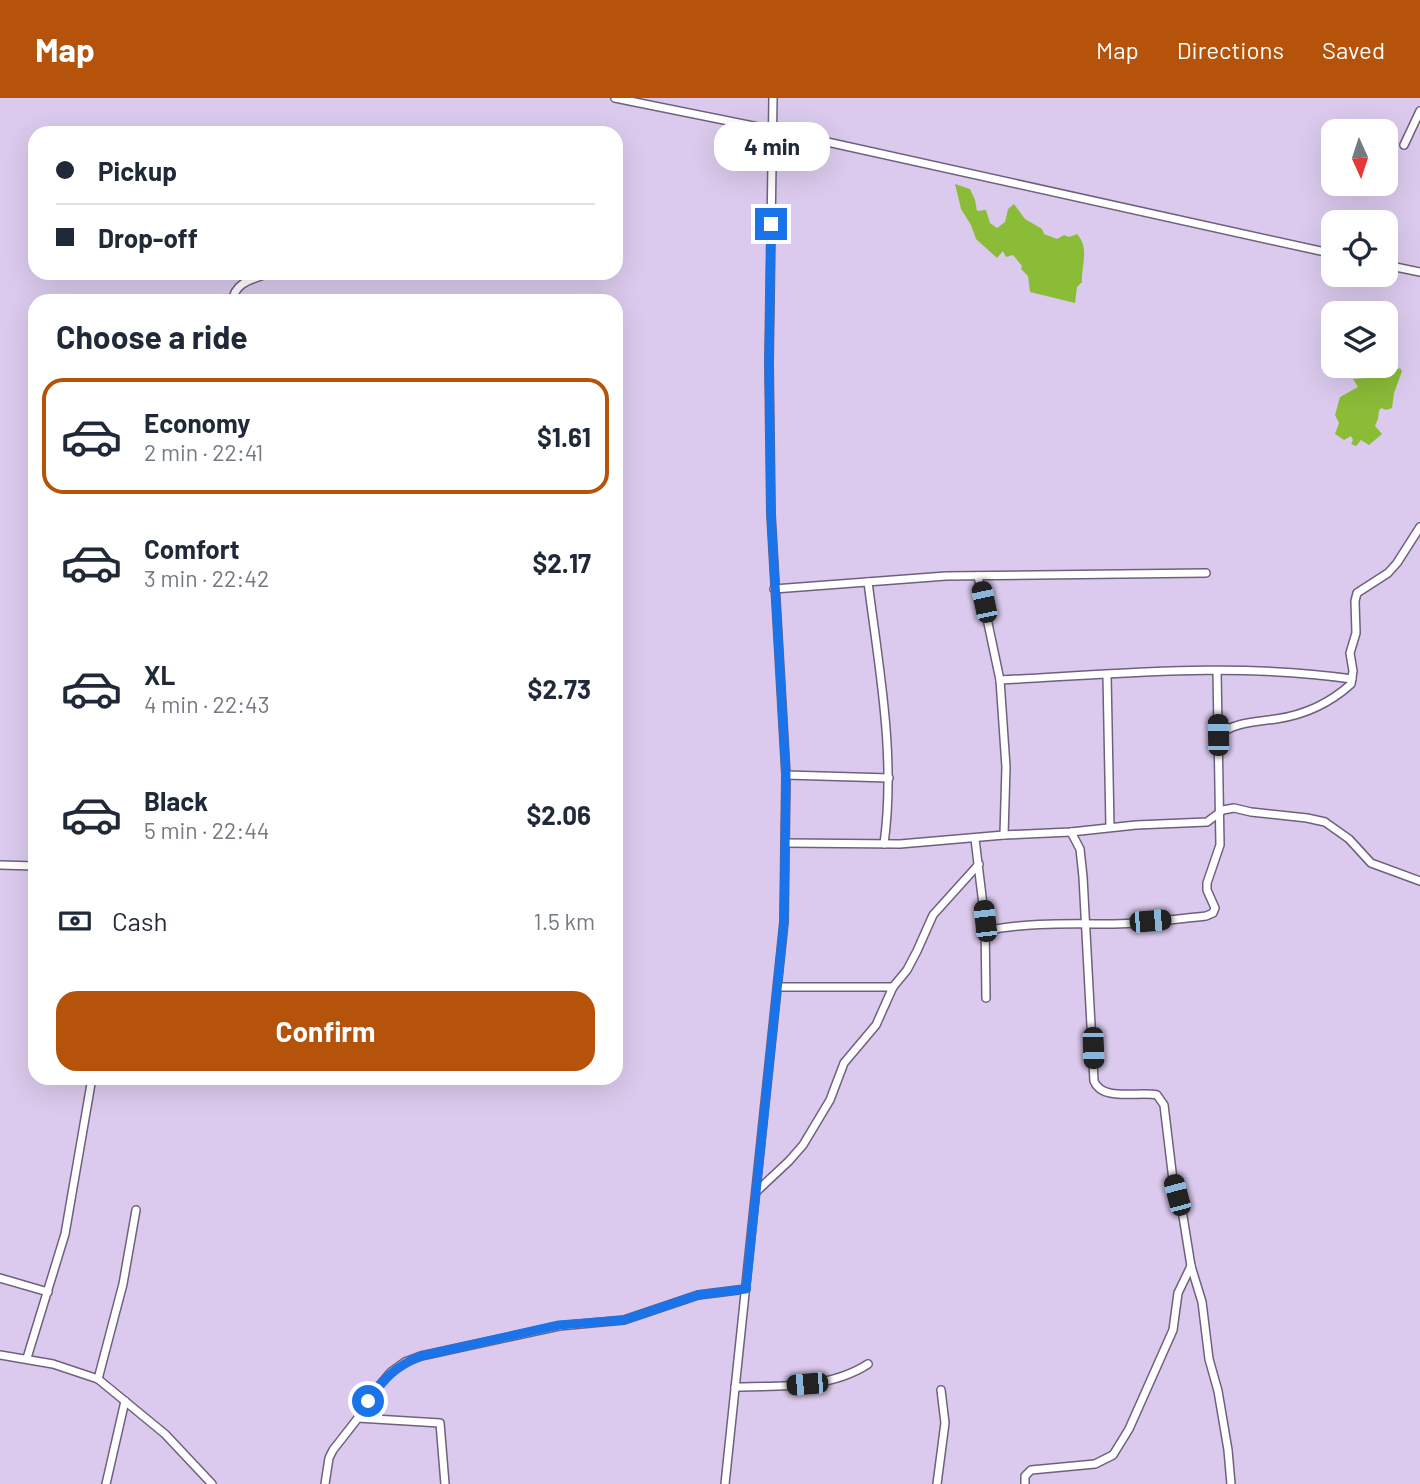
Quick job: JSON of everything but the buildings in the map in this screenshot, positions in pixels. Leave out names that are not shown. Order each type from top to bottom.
[{"type":"street","points":[[615,98],[773,130],[1321,251]]},
{"type":"street","points":[[725,1484],[784,922],[786,775],[774,589],[769,363],[773,98]]},
{"type":"street","points":[[1404,145],[1420,111]]},
{"type":"street","points":[[1398,267],[1420,272]]},
{"type":"street","points":[[233,294],[241,284],[251,280]]},
{"type":"street","points":[[1218,735],[1239,724],[1279,719],[1323,705],[1348,687],[1352,679],[1350,653],[1356,633],[1354,601],[1357,593],[1388,573],[1420,527]]},
{"type":"street","points":[[774,589],[946,576],[1206,573]]},
{"type":"street","points":[[978,576],[1000,680],[1006,767],[1004,835]]},
{"type":"street","points":[[868,582],[889,755],[889,805],[884,844]]},
{"type":"street","points":[[1000,680],[1217,671],[1305,672],[1352,679]]},
{"type":"street","points":[[985,931],[1003,927],[1125,923],[1206,916],[1213,913],[1215,908],[1207,890],[1207,883],[1220,845],[1217,671]]},
{"type":"street","points":[[1107,675],[1110,827]]},
{"type":"street","points":[[786,775],[889,778]]},
{"type":"street","points":[[785,843],[884,844],[1207,822],[1227,808],[1234,808],[1325,822],[1349,839],[1371,863],[1420,881]]},
{"type":"street","points":[[1071,832],[1080,849],[1094,1081],[1096,1086],[1104,1091],[1152,1094],[1163,1100],[1173,1180],[1182,1210],[1191,1266],[1202,1302],[1209,1359],[1218,1391],[1228,1450],[1231,1484]]},
{"type":"street","points":[[975,839],[985,931],[986,998]]},
{"type":"street","points":[[756,1191],[789,1161],[803,1144],[830,1100],[844,1063],[876,1025],[893,987],[907,970],[933,915],[979,864]]},
{"type":"street","points":[[0,865],[28,866]]},
{"type":"street","points":[[778,987],[893,987]]},
{"type":"street","points":[[27,1359],[65,1234],[91,1085]]},
{"type":"street","points":[[98,1379],[123,1284],[136,1210]]},
{"type":"street","points":[[1025,1484],[1025,1476],[1031,1470],[1095,1464],[1105,1461],[1119,1448],[1173,1330],[1178,1293],[1191,1266]]},
{"type":"street","points":[[0,1278],[48,1292]]},
{"type":"street","points":[[325,1484],[329,1458],[379,1385],[405,1362],[559,1325],[624,1320],[698,1295],[746,1289]]},
{"type":"street","points":[[0,1356],[27,1359],[98,1379],[172,1440],[212,1484]]},
{"type":"street","points":[[735,1387],[807,1384],[845,1377],[869,1364]]},
{"type":"street","points":[[937,1484],[945,1423],[940,1390]]},
{"type":"street","points":[[106,1484],[125,1401]]},
{"type":"street","points":[[358,1418],[440,1423],[445,1484]]},
{"type":"shaded area","points":[[955,184],[970,189],[977,211],[986,210],[990,223],[997,228],[1005,222],[1008,209],[1014,204],[1025,219],[1042,229],[1044,234],[1057,239],[1064,235],[1069,237],[1077,234],[1083,245],[1084,257],[1082,282],[1077,287],[1075,303],[1030,292],[1028,276],[1013,255],[1006,257],[1003,251],[997,258],[976,239],[961,209]]},
{"type":"shaded area","points":[[1398,369],[1402,371],[1392,408],[1381,408],[1375,426],[1382,434],[1369,445],[1361,440],[1356,446],[1351,444],[1351,436],[1344,440],[1335,434],[1339,423],[1335,415],[1340,397],[1358,387],[1353,379],[1398,378]]},
{"type":"route","points":[[368,1401],[391,1372],[405,1362],[421,1356],[559,1325],[624,1320],[698,1295],[746,1289],[784,922],[786,775],[771,514],[771,224]]}]
